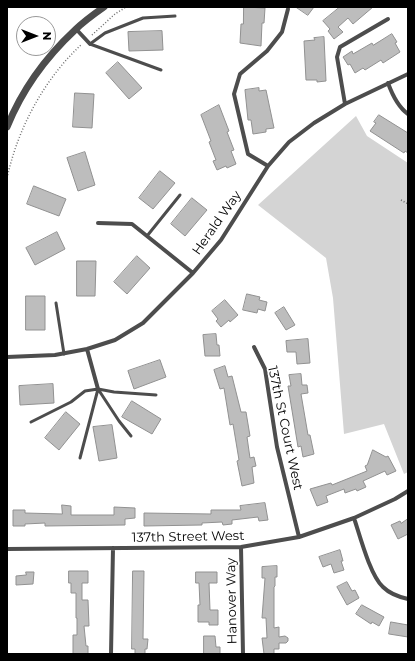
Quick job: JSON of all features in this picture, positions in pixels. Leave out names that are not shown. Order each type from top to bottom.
[{"type":"street","points":[[7,127],[29,84],[50,56],[76,29],[104,7]]},
{"type":"street","points":[[268,166],[248,154],[234,94],[240,74],[267,51],[282,32],[288,10]]},
{"type":"street","points":[[345,104],[337,57],[340,47],[388,19]]},
{"type":"street","points":[[76,29],[90,44]]},
{"type":"street","name":"Herald Way","points":[[7,357],[64,354],[87,350],[115,340],[143,323],[193,273],[221,240],[268,166],[289,142],[314,122],[345,104],[408,74]]},
{"type":"street","points":[[388,83],[391,93],[403,110],[408,114]]},
{"type":"street","points":[[98,223],[132,224],[193,273]]},
{"type":"street","name":"137th St Court West","points":[[254,347],[265,368],[276,447],[299,537]]},
{"type":"street","points":[[87,350],[98,389]]},
{"type":"street","name":"137th Street West","points":[[7,549],[241,547],[299,537],[354,518],[408,492]]},
{"type":"street","points":[[354,518],[374,576],[382,587],[393,595],[408,600]]},
{"type":"street","name":"Hanover Way","points":[[241,547],[243,654]]},
{"type":"street","points":[[111,654],[113,548]]},
{"type":"lane","points":[[90,44],[105,34],[143,18],[175,16]]},
{"type":"lane","points":[[90,44],[160,70]]},
{"type":"lane","points":[[147,236],[180,195]]},
{"type":"lane","points":[[56,303],[64,354]]},
{"type":"lane","points":[[98,389],[119,421],[131,436]]},
{"type":"lane","points":[[80,458],[98,389]]},
{"type":"lane","points":[[31,422],[71,402],[85,391],[98,389],[156,396]]},
{"type":"path","points":[[7,178],[20,138],[50,79],[69,56],[115,14],[126,7]]},
{"type":"path","points":[[401,200],[408,204]]},
{"type":"shaded area","points":[[356,116],[367,136],[408,163],[408,472],[404,474],[384,424],[344,434],[333,298],[326,258],[258,205]]},
{"type":"building","points":[[244,7],[265,8],[264,23],[262,23],[261,46],[240,43]]},
{"type":"building","points":[[296,7],[314,7],[308,15]]},
{"type":"building","points":[[340,7],[373,7],[353,24],[348,18],[338,27],[343,32],[334,39],[328,31],[330,29],[323,21]]},
{"type":"building","points":[[162,31],[163,50],[129,51],[128,32]]},
{"type":"building","points":[[392,34],[397,42],[395,43],[400,52],[383,63],[381,60],[365,70],[363,68],[355,73],[350,64],[348,65],[343,57],[352,51],[353,54],[372,43],[373,45]]},
{"type":"building","points":[[324,37],[326,81],[317,82],[317,80],[306,80],[304,41]]},
{"type":"building","points":[[118,62],[142,88],[129,99],[106,73]]},
{"type":"building","points":[[259,88],[259,91],[266,90],[274,128],[266,129],[266,132],[253,134],[251,120],[248,120],[245,90]]},
{"type":"building","points":[[75,93],[94,94],[92,128],[73,127]]},
{"type":"building","points":[[219,105],[229,131],[227,132],[234,150],[231,151],[236,164],[217,170],[213,161],[216,160],[209,142],[211,141],[201,115]]},
{"type":"building","points":[[379,115],[408,133],[408,153],[405,151],[404,153],[370,131],[376,123],[374,122]]},
{"type":"building","points":[[85,152],[95,185],[78,191],[67,158]]},
{"type":"building","points":[[160,171],[175,183],[153,209],[139,198]]},
{"type":"building","points":[[34,186],[66,199],[59,216],[27,204]]},
{"type":"building","points":[[192,198],[207,210],[185,236],[171,224]]},
{"type":"building","points":[[57,232],[65,249],[35,265],[26,248]]},
{"type":"building","points":[[137,256],[150,268],[127,294],[114,282]]},
{"type":"building","points":[[77,261],[96,261],[95,296],[77,296]]},
{"type":"building","points":[[247,294],[260,297],[259,300],[267,302],[265,311],[258,309],[257,313],[243,310]]},
{"type":"building","points":[[26,296],[45,296],[45,330],[26,330]]},
{"type":"building","points":[[225,300],[238,315],[221,327],[216,321],[218,319],[212,311]]},
{"type":"building","points":[[284,307],[295,325],[286,330],[275,313]]},
{"type":"building","points":[[216,334],[220,356],[205,356],[203,335]]},
{"type":"building","points":[[308,339],[310,363],[297,364],[296,352],[287,352],[286,341]]},
{"type":"building","points":[[160,360],[166,377],[134,389],[128,371]]},
{"type":"building","points":[[225,366],[228,377],[232,376],[241,412],[246,412],[250,436],[247,437],[250,458],[254,457],[256,466],[252,467],[254,483],[242,486],[237,461],[239,460],[233,424],[230,425],[224,388],[220,389],[214,370]]},
{"type":"building","points":[[301,374],[302,385],[307,385],[308,393],[301,394],[308,435],[310,435],[314,454],[303,457],[301,446],[298,447],[288,386],[291,386],[289,375]]},
{"type":"building","points":[[53,384],[54,403],[20,405],[19,386]]},
{"type":"building","points":[[132,401],[161,419],[152,434],[122,417]]},
{"type":"building","points":[[66,412],[80,424],[59,450],[45,438]]},
{"type":"building","points":[[112,425],[117,458],[99,461],[93,427]]},
{"type":"building","points":[[373,450],[386,457],[388,456],[396,471],[387,475],[385,471],[363,481],[366,487],[357,491],[356,489],[345,493],[344,489],[326,496],[328,502],[317,506],[310,489],[331,483],[332,485],[367,471],[365,466],[367,465]]},
{"type":"building","points":[[265,503],[268,520],[259,521],[258,517],[232,520],[232,524],[223,525],[222,522],[202,523],[202,525],[144,526],[144,513],[211,514],[211,510],[241,510],[240,506]]},
{"type":"building","points":[[62,505],[71,506],[71,515],[114,515],[114,507],[135,508],[135,518],[125,519],[125,525],[45,526],[45,523],[13,526],[13,510],[25,510],[25,513],[62,514]]},
{"type":"building","points":[[408,519],[408,534],[398,539],[391,525],[400,521],[401,523]]},
{"type":"building","points":[[340,550],[344,570],[334,573],[331,564],[323,567],[319,557]]},
{"type":"building","points":[[277,566],[277,577],[275,577],[274,587],[274,628],[279,627],[279,637],[285,636],[288,638],[288,641],[286,643],[279,643],[279,649],[274,649],[274,654],[264,654],[262,638],[267,638],[266,618],[262,618],[265,578],[262,578],[262,567]]},
{"type":"building","points":[[69,571],[88,571],[88,583],[82,583],[82,600],[88,600],[89,626],[84,626],[88,654],[73,654],[73,635],[77,635],[76,593],[71,593]]},
{"type":"building","points":[[133,571],[144,571],[143,639],[148,639],[145,654],[135,654],[135,649],[132,649]]},
{"type":"building","points":[[26,572],[34,572],[33,584],[16,585],[16,576],[26,575]]},
{"type":"building","points":[[196,572],[217,572],[217,583],[209,583],[210,610],[218,610],[218,625],[209,625],[209,622],[198,622],[198,605],[200,605],[199,583],[196,583]]},
{"type":"building","points":[[347,582],[352,591],[355,590],[359,598],[347,605],[337,587]]},
{"type":"building","points":[[362,605],[384,617],[379,626],[372,622],[371,624],[356,614]]},
{"type":"building","points":[[391,622],[408,625],[408,637],[389,634]]},
{"type":"building","points":[[204,636],[215,636],[216,647],[220,647],[220,654],[204,654]]}]
